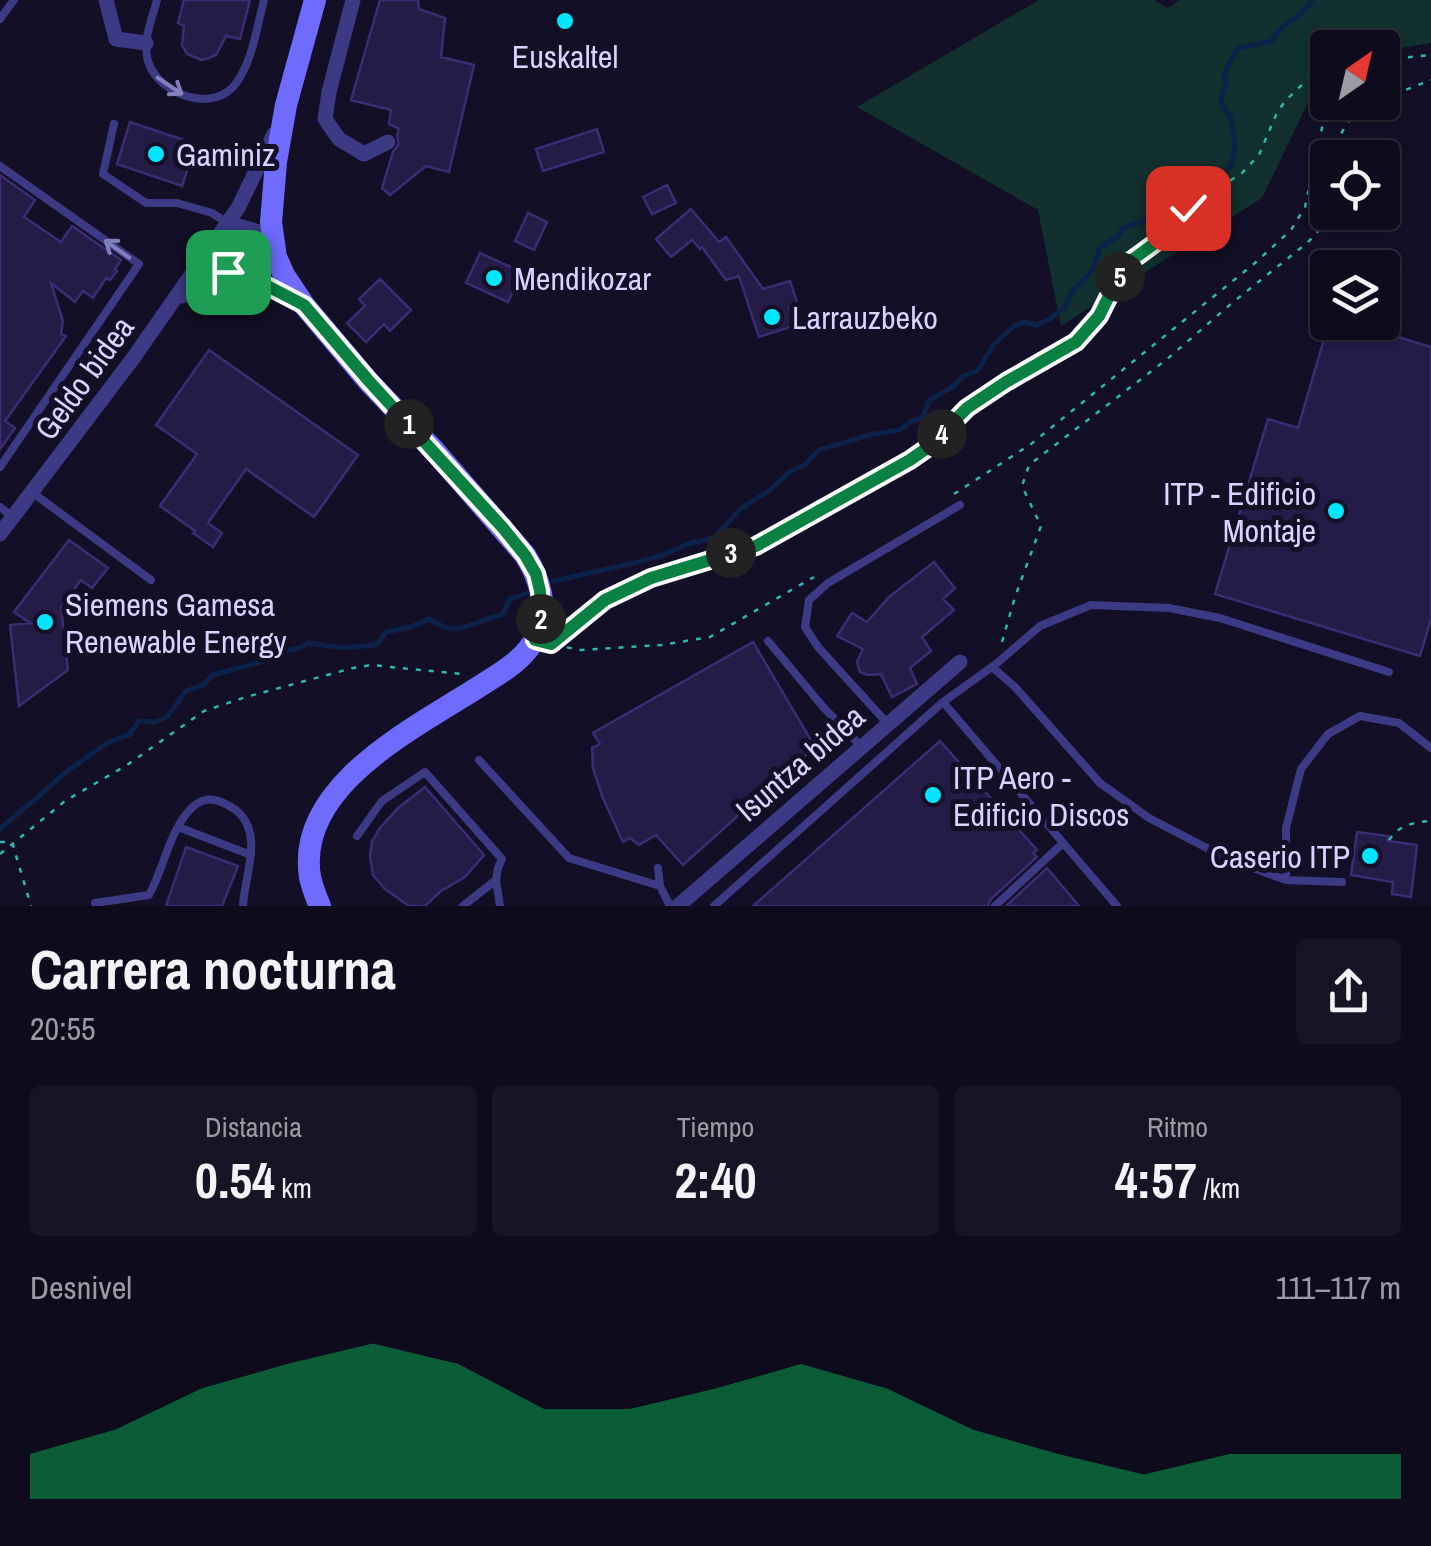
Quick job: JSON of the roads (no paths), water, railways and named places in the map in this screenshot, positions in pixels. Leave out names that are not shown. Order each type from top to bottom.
[{"type":"street","points":[[106,0],[116,39],[146,42]]},
{"type":"street","points":[[316,0],[286,104],[276,162],[271,222],[276,257],[304,305],[525,555],[536,574],[542,616],[535,640],[522,657],[368,759],[331,797],[316,823],[309,850],[310,877],[320,906]]},
{"type":"street","points":[[353,0],[325,119],[340,140],[364,154],[388,142]]},
{"type":"street","name":"Geldo bidea","points":[[0,534],[34,493],[238,208],[286,104]]},
{"type":"street","points":[[228,223],[273,236]]},
{"type":"street","points":[[174,301],[258,253],[273,236]]},
{"type":"street","points":[[228,272],[254,279],[304,305]]},
{"type":"street","name":"Isuntza bidea","points":[[678,906],[960,662]]},
{"type":"lane","points":[[0,19],[14,0]]},
{"type":"lane","points":[[157,0],[146,42],[148,62],[156,76],[169,90],[184,96],[216,97],[236,84],[250,56],[264,0]]},
{"type":"lane","points":[[114,124],[103,174],[146,203],[177,203],[212,213],[228,223]]},
{"type":"lane","points":[[0,166],[139,264],[0,466]]},
{"type":"lane","points":[[34,493],[151,580]]},
{"type":"lane","points":[[887,723],[818,648],[805,628],[809,600],[828,584],[960,505]]},
{"type":"lane","points":[[0,507],[14,518]]},
{"type":"lane","points":[[714,906],[942,702],[1040,626],[1091,605],[1169,608],[1220,618],[1389,672]]},
{"type":"lane","points":[[768,641],[860,746]]},
{"type":"lane","points":[[992,667],[1015,687],[1100,782],[1150,818],[1228,859],[1286,880],[1342,882]]},
{"type":"lane","points":[[942,702],[1116,906]]},
{"type":"lane","points":[[1286,880],[1286,828],[1300,769],[1328,734],[1360,716],[1399,723],[1431,748]]},
{"type":"lane","points":[[480,760],[569,858],[660,886]]},
{"type":"lane","points":[[358,836],[382,800],[424,772],[502,859],[496,880],[500,906]]},
{"type":"lane","points":[[95,903],[149,896],[166,851],[186,814],[199,802],[215,800],[232,807],[245,821],[251,837],[243,906]]},
{"type":"lane","points":[[178,827],[251,855]]},
{"type":"lane","points":[[995,906],[1062,844]]},
{"type":"lane","points":[[658,868],[660,886],[670,906]]},
{"type":"lane","points":[[463,906],[496,880]]},
{"type":"waterway","points":[[554,581],[638,562],[714,538],[740,509],[805,465],[819,450],[899,430],[922,419],[929,401],[963,376],[977,371],[995,343],[1014,326],[1024,322],[1036,325],[1064,308],[1073,290],[1093,270],[1100,247],[1123,228],[1147,220],[1161,200],[1166,181],[1191,170],[1213,173],[1231,166],[1235,145],[1231,118],[1221,97],[1226,85],[1224,74],[1237,49],[1272,41],[1312,0]]},
{"type":"waterway","points":[[0,829],[70,769],[109,742],[129,735],[139,721],[155,722],[167,717],[186,691],[203,685],[213,675],[268,660],[308,643],[344,648],[374,645],[386,632],[429,619],[444,627],[466,627],[503,614],[510,599],[527,593]]},
{"type":"place","name":"Euskaltel","points":[[565,21]]},
{"type":"place","name":"Gaminiz","points":[[156,154]]},
{"type":"place","name":"Mendikozar","points":[[494,278]]},
{"type":"place","name":"Larrauzbeko","points":[[772,317]]},
{"type":"place","name":"ITP - Edificio Montaje","points":[[1336,511]]},
{"type":"place","name":"Siemens Gamesa Renewable Energy","points":[[45,622]]},
{"type":"place","name":"ITP Aero - Edificio Discos","points":[[933,795]]},
{"type":"place","name":"Caserio ITP","points":[[1370,856]]}]
